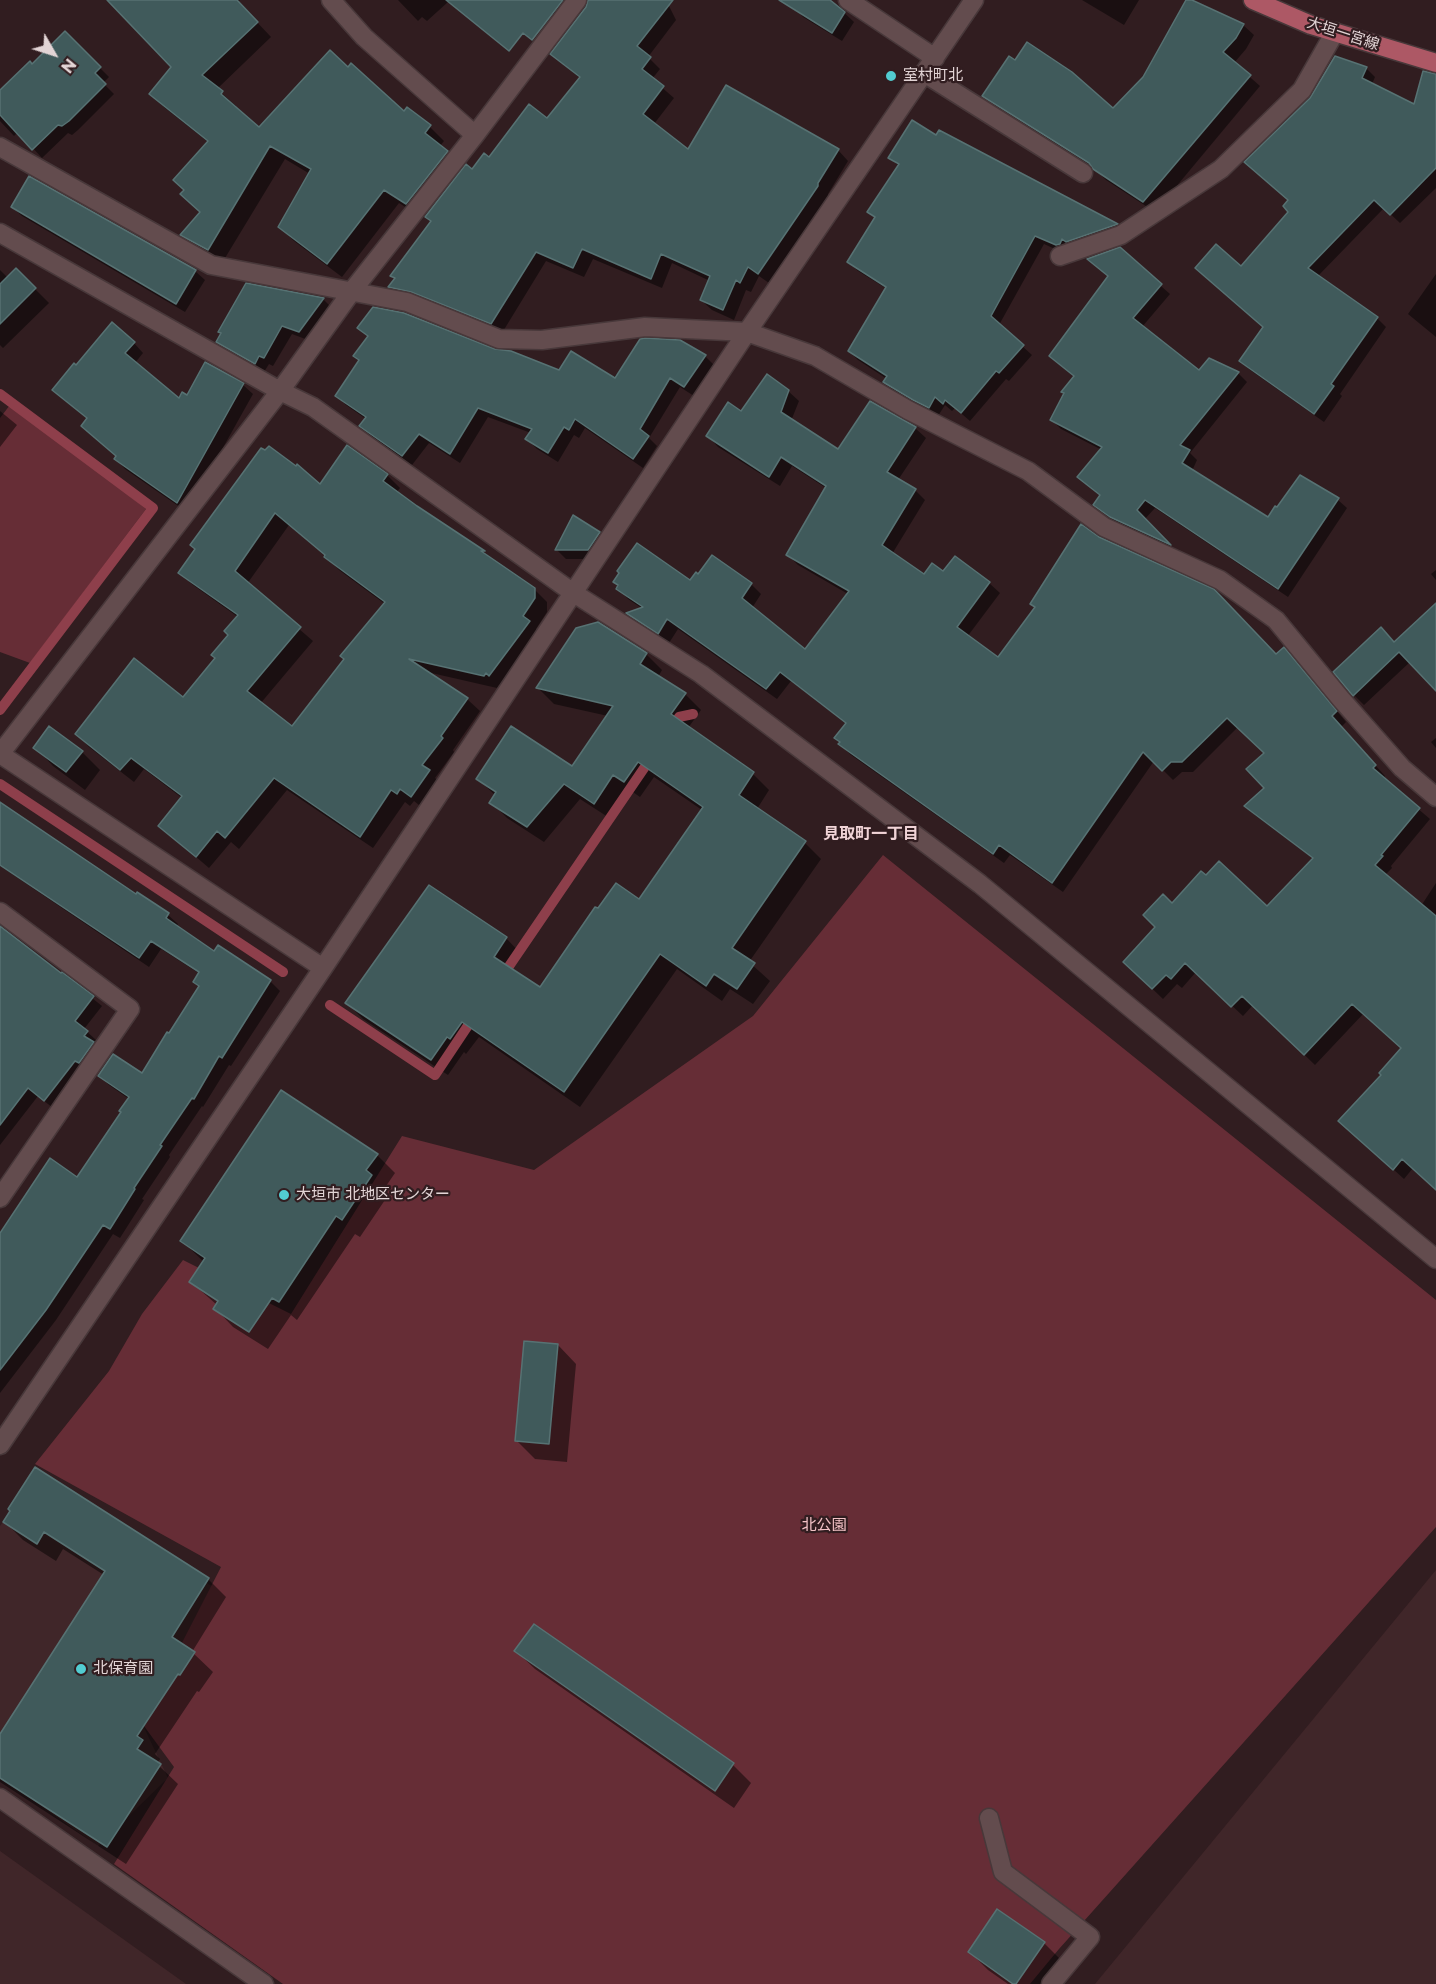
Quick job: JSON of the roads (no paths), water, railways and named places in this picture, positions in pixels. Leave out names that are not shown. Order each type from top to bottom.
[{"type":"main road","name":"大垣一宮線","points":[[1253,0],[1311,25],[1436,63]]},
{"type":"street","points":[[331,0],[364,37],[475,135]]},
{"type":"street","points":[[323,968],[0,754],[280,391],[352,291],[475,135],[577,0]]},
{"type":"street","points":[[848,0],[929,65],[1083,173]]},
{"type":"street","points":[[0,1445],[323,968],[747,332],[974,0]]},
{"type":"street","points":[[1060,256],[1121,235],[1221,169],[1302,90],[1335,32]]},
{"type":"street","points":[[0,147],[211,265],[407,302],[499,339],[542,340],[645,327],[747,332],[815,356],[908,410],[1028,471],[1104,527],[1220,580],[1276,620],[1402,768],[1436,797]]},
{"type":"street","points":[[0,233],[280,391],[313,407],[572,592],[701,674],[980,884],[1436,1259]]},
{"type":"street","points":[[0,912],[130,1009],[0,1198]]},
{"type":"street","points":[[0,1798],[264,1984]]},
{"type":"street","points":[[989,1818],[1003,1872],[1090,1937],[1051,1984]]},
{"type":"waterway","points":[[0,394],[153,508],[0,710]]},
{"type":"waterway","points":[[670,730],[679,717],[693,714]]},
{"type":"waterway","points":[[501,978],[653,755]]},
{"type":"waterway","points":[[0,784],[283,972]]},
{"type":"waterway","points":[[330,1005],[435,1075],[475,1015]]},
{"type":"place","name":"室村町北","points":[[891,76]]},
{"type":"place","name":"大垣市 北地区センター","points":[[284,1195]]},
{"type":"place","name":"北保育園","points":[[81,1669]]},
{"type":"district","name":"見取町一丁目","points":[[871,834]]},
{"type":"park label","name":"北公園","points":[[824,1526]]}]
